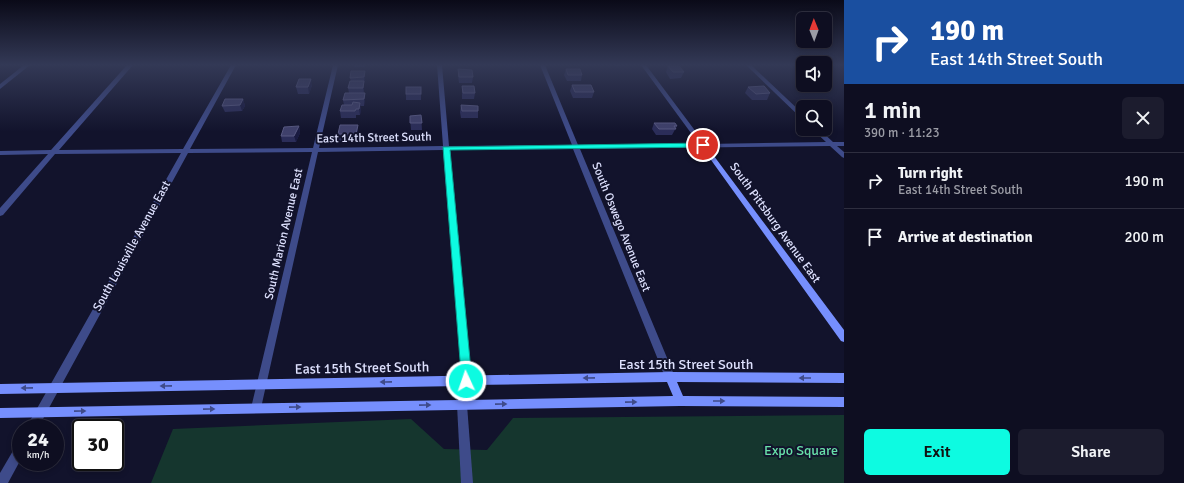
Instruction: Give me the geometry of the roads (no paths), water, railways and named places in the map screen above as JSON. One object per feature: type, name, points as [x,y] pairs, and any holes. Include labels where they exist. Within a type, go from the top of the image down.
[{"type":"main road","name":"South Pittsburg Avenue East","points":[[703,145],[844,338]]},
{"type":"main road","name":"East 15th Street South","points":[[0,389],[670,377],[844,378]]},
{"type":"main road","points":[[670,377],[680,401]]},
{"type":"main road","points":[[462,405],[466,381]]},
{"type":"main road","points":[[0,413],[680,401],[844,402]]},
{"type":"street","points":[[0,213],[110,88]]},
{"type":"street","name":"South Louisville Avenue East","points":[[36,419],[220,88]]},
{"type":"street","name":"South Marion Avenue East","points":[[256,408],[330,88]]},
{"type":"street","points":[[441,88],[466,381]]},
{"type":"street","name":"South Oswego Avenue East","points":[[551,88],[670,377]]},
{"type":"street","name":"South Pittsburg Avenue East","points":[[661,88],[703,145]]},
{"type":"street","points":[[772,88],[796,110]]},
{"type":"street","points":[[822,136],[844,156]]},
{"type":"street","name":"East 14th Street South","points":[[0,153],[844,144]]},
{"type":"street","points":[[462,405],[467,483]]},
{"type":"street","points":[[1,483],[12,464]]},
{"type":"park label","name":"Expo Square","points":[[801,450]]}]
